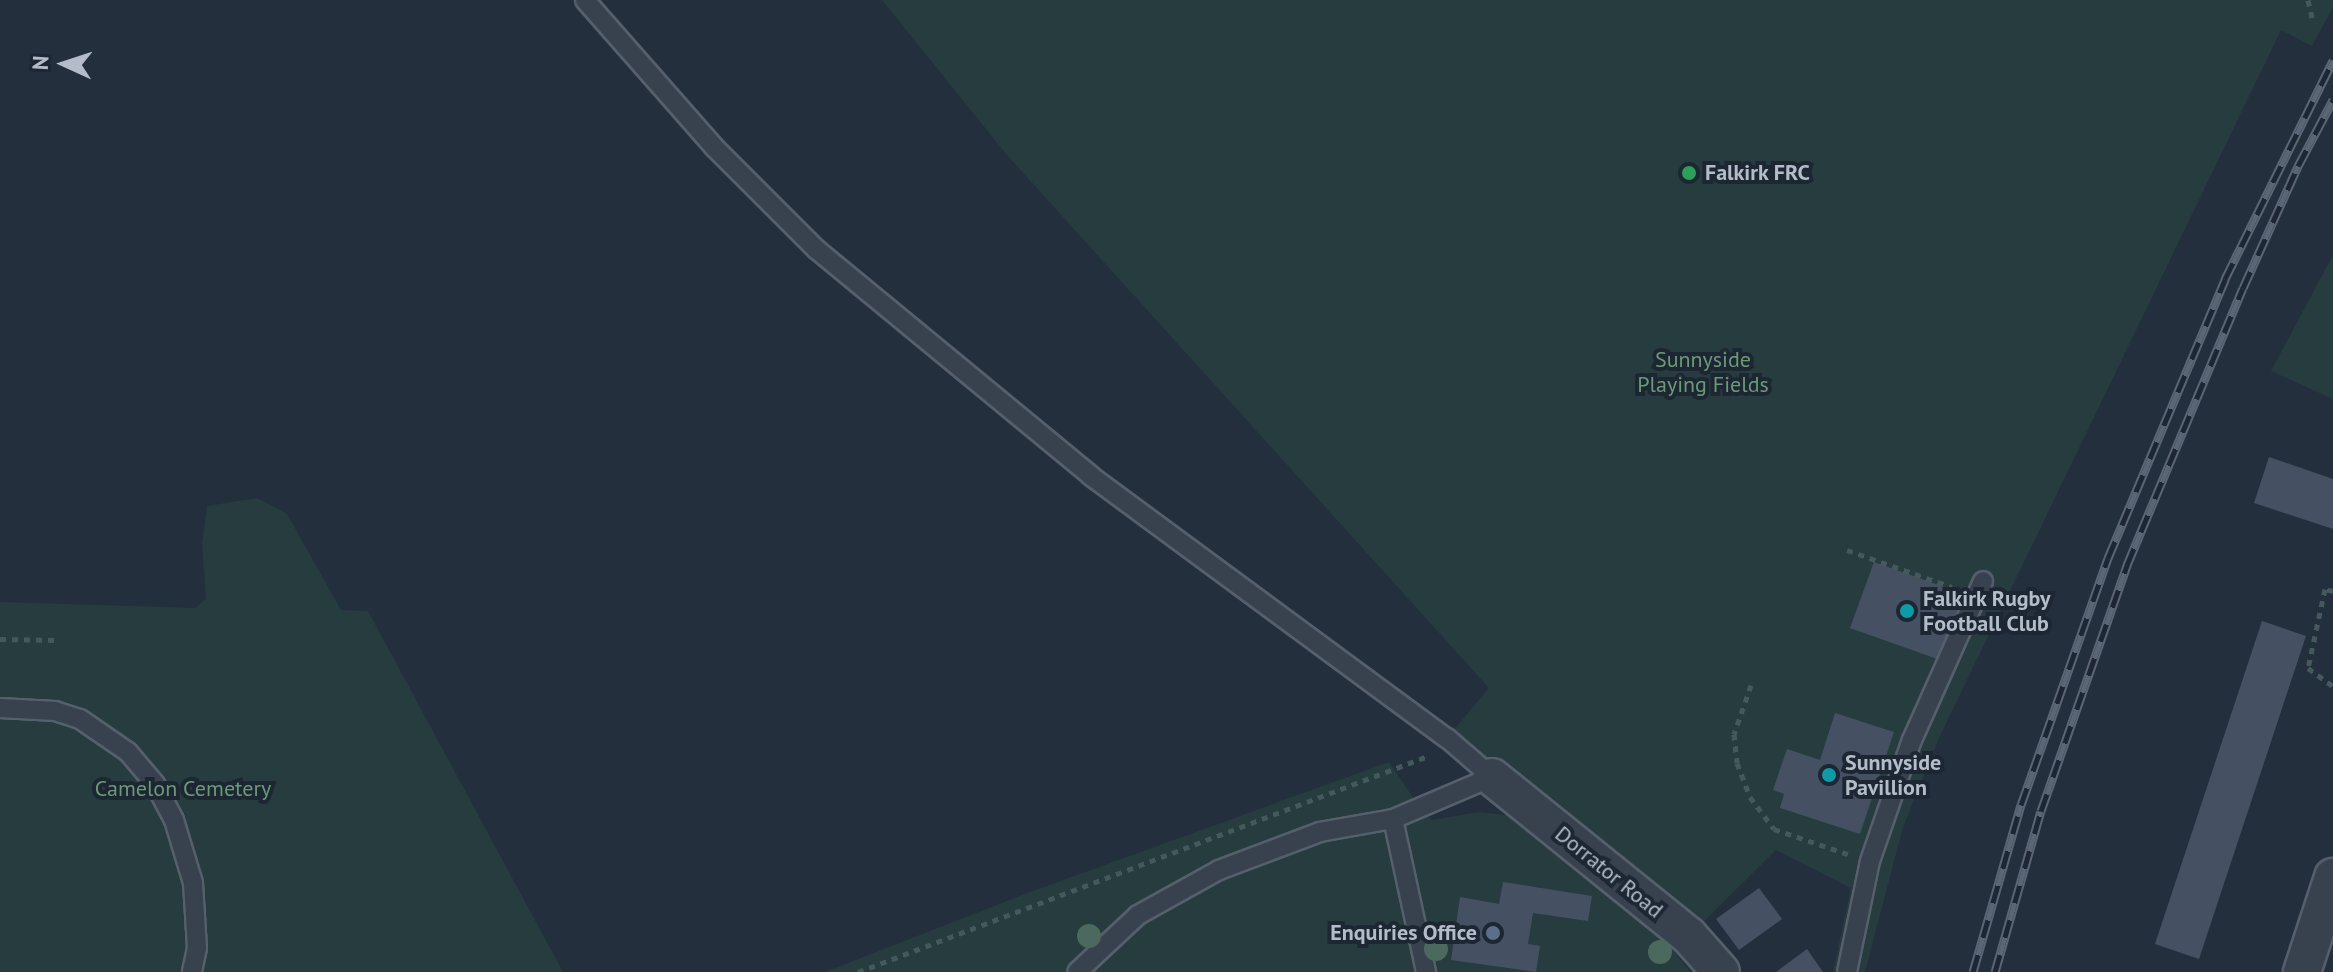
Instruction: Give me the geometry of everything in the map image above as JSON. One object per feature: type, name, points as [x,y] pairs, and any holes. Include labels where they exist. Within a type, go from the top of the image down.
[{"type":"street","name":"Dorrator Road","points":[[1492,777],[1689,936],[1721,972]]},
{"type":"street","points":[[2302,972],[2333,877]]},
{"type":"lane","points":[[585,0],[714,147],[816,249],[1091,476],[1455,746],[1492,777],[1393,819],[1320,832],[1219,870],[1138,915],[1077,972]]},
{"type":"lane","points":[[1847,972],[1870,861],[1912,740],[1980,588]]},
{"type":"lane","points":[[0,708],[55,711],[80,719],[128,752],[155,784],[174,820],[193,883],[197,948],[192,972]]},
{"type":"lane","points":[[1393,819],[1426,972]]},
{"type":"path","points":[[2308,0],[2313,21]]},
{"type":"path","points":[[1847,550],[1980,588]]},
{"type":"path","points":[[2333,591],[2325,589],[2308,668],[2333,686]]},
{"type":"path","points":[[0,639],[58,640]]},
{"type":"path","points":[[1751,685],[1734,734],[1737,763],[1750,797],[1774,829],[1870,861]]},
{"type":"path","points":[[858,972],[1455,746]]},
{"type":"green space","name":"Sunnyside Playing Fields","points":[[882,0],[2333,0],[2333,7],[2312,46],[2281,30],[1939,738],[1903,827],[1865,972],[1833,972],[1851,888],[1776,850],[1689,936],[1447,738],[1489,688],[1007,155]]},
{"type":"green space","points":[[2333,255],[2333,399],[2271,371]]},
{"type":"green space","name":"Camelon Cemetery","points":[[257,498],[287,514],[341,610],[368,611],[563,972],[0,972],[0,602],[195,608],[206,599],[202,544],[207,506]]},
{"type":"green space","points":[[1389,762],[1420,808],[1432,820],[1478,812],[1506,815],[1533,824],[1619,892],[1668,943],[1690,972],[825,972],[1033,891]]},
{"type":"building","points":[[2269,457],[2333,479],[2333,529],[2254,503]]},
{"type":"building","name":"Falkirk Rugby Football Club","points":[[1874,562],[1964,594],[1940,660],[1850,628]]},
{"type":"building","points":[[2262,621],[2306,636],[2199,959],[2155,944]]},
{"type":"building","name":"Sunnyside Pavillion","points":[[1835,713],[1894,732],[1860,834],[1780,808],[1784,794],[1773,790],[1787,749],[1820,760]]},
{"type":"building","name":"Enquiries Office","points":[[1503,882],[1592,896],[1588,921],[1533,913],[1528,944],[1540,946],[1536,972],[1451,960],[1460,897],[1499,904]]},
{"type":"building","points":[[1759,888],[1782,919],[1739,950],[1716,919]]},
{"type":"building","points":[[1807,949],[1823,972],[1776,972]]},
{"type":"railway","points":[[1973,972],[2021,805],[2108,558],[2225,279],[2333,60]]},
{"type":"railway","points":[[1995,972],[2041,811],[2127,565],[2243,288],[2298,166],[2333,100]]},
{"type":"place","name":"Falkirk FRC","points":[[1689,173]]},
{"type":"place","name":"Falkirk Rugby Football Club","points":[[1907,611]]},
{"type":"place","name":"Sunnyside Pavillion","points":[[1829,775]]},
{"type":"place","name":"Enquiries Office","points":[[1493,933]]}]
